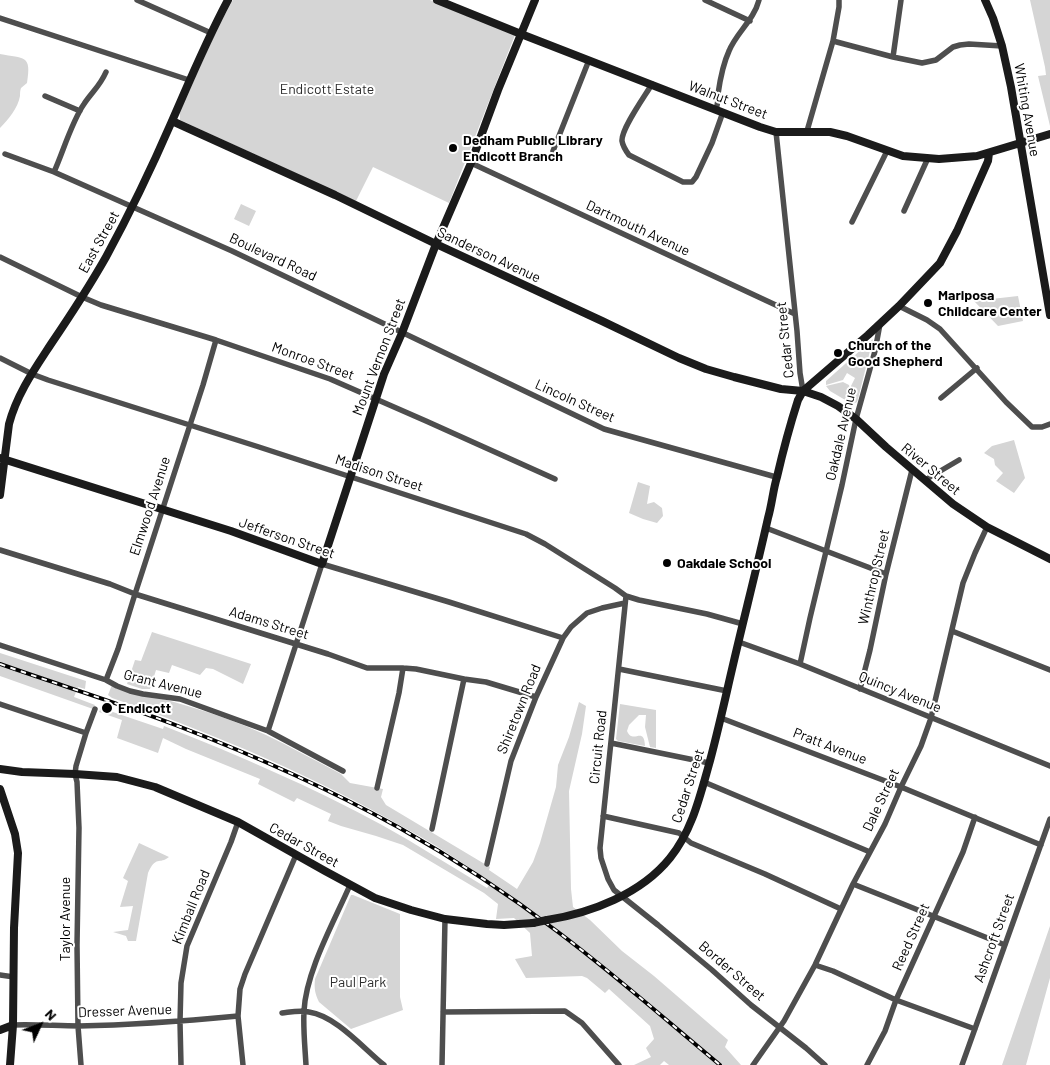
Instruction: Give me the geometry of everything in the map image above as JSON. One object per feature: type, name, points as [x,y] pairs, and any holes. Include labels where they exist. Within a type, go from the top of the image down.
[{"type":"street","points":[[137,0],[211,33]]},
{"type":"street","name":"East Street","points":[[0,495],[2,458],[11,414],[20,394],[106,257],[132,207],[189,80],[228,0]]},
{"type":"street","name":"Walnut Street","points":[[438,0],[776,132],[830,132],[847,136],[903,156],[946,159],[966,158],[989,153],[1050,134]]},
{"type":"street","name":"Mount Vernon Street","points":[[268,731],[375,398],[535,0]]},
{"type":"street","points":[[705,0],[750,21]]},
{"type":"street","points":[[652,84],[622,136],[624,148],[629,155],[683,182],[692,182],[712,143],[720,111],[718,96],[730,47],[750,21],[759,0]]},
{"type":"street","points":[[807,131],[833,41],[839,0]]},
{"type":"street","points":[[894,57],[901,0]]},
{"type":"street","name":"Whiting Avenue","points":[[985,0],[1002,46],[1011,87],[1050,315]]},
{"type":"street","points":[[0,18],[189,80]]},
{"type":"street","points":[[833,41],[922,63],[936,60],[952,47],[960,45],[1002,46]]},
{"type":"street","points":[[553,151],[588,60]]},
{"type":"street","points":[[54,172],[84,103],[99,86],[106,72]]},
{"type":"street","points":[[45,96],[80,111]]},
{"type":"street","name":"Sanderson Avenue","points":[[172,121],[335,195],[679,358],[734,377],[781,390],[803,391]]},
{"type":"street","name":"Cedar Street","points":[[1,769],[117,778],[155,787],[238,822],[375,898],[445,919],[487,924],[511,924],[533,923],[566,916],[585,911],[621,896],[657,872],[671,857],[684,837],[697,807],[721,718],[766,528],[776,477],[794,414],[803,391],[776,132]]},
{"type":"street","points":[[852,222],[887,151]]},
{"type":"street","points":[[803,391],[900,306],[940,263],[988,161],[989,153]]},
{"type":"street","name":"Boulevard Road","points":[[5,154],[54,172],[232,251],[402,333]]},
{"type":"street","points":[[904,212],[928,158]]},
{"type":"street","name":"Dartmouth Avenue","points":[[471,163],[795,314]]},
{"type":"street","name":"Monroe Street","points":[[0,257],[82,297],[330,379],[555,479]]},
{"type":"street","points":[[900,306],[936,326],[977,368],[1006,402],[1032,427],[1042,427],[1050,424]]},
{"type":"street","name":"Oakdale Avenue","points":[[800,664],[856,419],[880,324]]},
{"type":"street","name":"Lincoln Street","points":[[402,333],[604,429],[776,477]]},
{"type":"street","name":"Elmwood Avenue","points":[[106,680],[118,649],[216,340]]},
{"type":"street","name":"Madison Street","points":[[0,358],[48,380],[526,534],[545,544],[626,596],[743,624]]},
{"type":"street","points":[[941,398],[977,368]]},
{"type":"street","name":"River Street","points":[[803,391],[822,397],[856,419],[953,504],[987,527],[1050,559]]},
{"type":"street","name":"Jefferson Street","points":[[2,458],[231,531],[322,564],[563,638]]},
{"type":"street","points":[[925,480],[959,460]]},
{"type":"street","name":"Winthrop Street","points":[[860,689],[912,470]]},
{"type":"street","name":"Dale Street","points":[[752,1065],[779,1028],[815,965],[853,884],[885,824],[900,787],[921,746],[931,718],[963,583],[987,527]]},
{"type":"street","points":[[766,528],[886,574]]},
{"type":"street","name":"Adams Street","points":[[0,550],[367,668],[403,668],[439,673],[486,682],[536,697]]},
{"type":"street","name":"Circuit Road","points":[[621,896],[614,890],[608,879],[601,858],[600,848],[626,596]]},
{"type":"street","name":"Shiretown Road","points":[[487,864],[511,761],[536,697],[563,638],[587,614],[602,608],[625,603]]},
{"type":"street","points":[[952,631],[1050,670]]},
{"type":"street","name":"Quincy Avenue","points":[[739,642],[800,664],[1050,766]]},
{"type":"street","name":"Grant Avenue","points":[[0,645],[106,680],[130,691],[180,699],[268,731],[343,771]]},
{"type":"street","points":[[377,788],[403,668]]},
{"type":"street","points":[[619,669],[727,691]]},
{"type":"street","points":[[432,829],[464,679]]},
{"type":"street","points":[[0,704],[86,732]]},
{"type":"street","name":"Taylor Avenue","points":[[81,1065],[79,1058],[77,945],[79,828],[75,774],[78,756],[95,709]]},
{"type":"street","name":"Pratt Avenue","points":[[721,718],[900,787],[1041,845]]},
{"type":"street","points":[[612,743],[709,764]]},
{"type":"street","points":[[0,779],[1,769]]},
{"type":"street","points":[[704,782],[870,852]]},
{"type":"street","points":[[0,789],[15,834],[18,852],[10,1065]]},
{"type":"street","points":[[603,816],[678,833],[691,843],[842,909]]},
{"type":"street","name":"Reed Street","points":[[867,1065],[885,1031],[896,1000],[963,852],[975,817]]},
{"type":"street","name":"Ashcroft Street","points":[[962,1065],[1050,819]]},
{"type":"street","name":"Kimball Road","points":[[181,1065],[181,983],[187,946],[238,822]]},
{"type":"street","points":[[243,1065],[238,1016],[240,989],[296,855]]},
{"type":"street","points":[[853,884],[1006,946]]},
{"type":"street","points":[[306,1065],[304,1011],[308,988],[318,957],[350,885]]},
{"type":"street","name":"Border Street","points":[[621,896],[825,1065]]},
{"type":"street","points":[[442,1065],[445,919]]},
{"type":"street","points":[[815,965],[896,1000],[975,1029]]},
{"type":"street","points":[[0,975],[14,977]]},
{"type":"street","points":[[282,1013],[304,1011],[323,1016],[336,1024],[384,1065]]},
{"type":"street","points":[[443,1012],[565,1011],[582,1023],[619,1065]]},
{"type":"street","name":"Dresser Avenue","points":[[13,1025],[78,1026],[180,1022],[238,1016]]},
{"type":"street","points":[[0,1030],[13,1025]]},
{"type":"green space","name":"Endicott Estate","points":[[233,0],[430,0],[515,35],[449,203],[373,167],[356,201],[180,120],[180,111],[219,25]]},
{"type":"green space","points":[[1030,0],[1050,0],[1050,126],[1038,76],[1046,75],[1045,67]]},
{"type":"green space","points":[[0,54],[20,58],[27,62],[28,74],[27,83],[21,88],[15,109],[0,128]]},
{"type":"green space","points":[[241,204],[256,211],[249,226],[234,219]]},
{"type":"green space","points":[[1018,296],[1023,321],[998,326],[974,301]]},
{"type":"green space","points":[[873,339],[858,399],[853,404],[851,386],[855,378],[847,373],[843,380],[826,385],[826,381]]},
{"type":"green space","points":[[843,382],[849,385],[852,404],[830,391],[826,386]]},
{"type":"green space","points":[[1014,440],[1025,478],[1014,493],[996,481],[1003,473],[995,465],[994,459],[984,453],[992,446]]},
{"type":"green space","points":[[638,482],[650,486],[647,504],[654,502],[662,508],[663,516],[657,523],[629,513]]},
{"type":"green space","points":[[152,632],[251,664],[243,684],[213,669],[206,668],[200,675],[172,665],[169,673],[156,670],[150,689],[142,689],[127,684],[135,660],[141,661]]},
{"type":"green space","points":[[0,653],[86,681],[85,689],[78,687],[74,697],[95,705],[93,709],[0,676]]},
{"type":"green space","points":[[112,685],[229,719],[294,749],[341,774],[350,783],[383,789],[381,797],[386,805],[490,867],[489,870],[517,889],[533,862],[540,843],[556,787],[558,765],[569,737],[579,702],[586,706],[582,734],[569,791],[573,907],[728,1040],[725,1047],[741,1065],[669,1065],[664,1061],[660,1065],[634,1065],[651,1057],[646,1048],[654,1039],[650,1026],[609,989],[605,993],[582,976],[526,978],[515,959],[532,956],[530,933],[514,918],[496,919],[498,904],[484,893],[403,845],[328,821],[331,814],[297,798],[294,802],[258,784],[260,779],[163,738],[158,753],[117,738],[122,720],[99,712],[101,708],[163,729],[164,726],[247,760],[382,825],[487,888],[491,882],[420,837],[374,811],[302,775],[189,726],[112,698],[108,695]]},
{"type":"green space","points":[[620,704],[656,710],[656,748],[650,747],[645,727],[646,715],[639,715],[629,725],[627,731],[629,735],[643,737],[645,746],[616,739]]},
{"type":"green space","points":[[139,843],[169,857],[153,864],[148,873],[136,941],[128,941],[126,936],[113,932],[128,930],[133,906],[120,907],[128,881],[123,878]]},
{"type":"green space","name":"Paul Park","points":[[351,895],[400,914],[400,997],[403,1010],[351,1029],[319,1002],[316,994],[315,979]]},
{"type":"green space","points":[[1050,926],[1050,978],[1026,1065],[1002,1065]]},
{"type":"railway","points":[[0,664],[206,737],[262,760],[398,827],[480,877],[539,918],[640,997],[720,1065]]},
{"type":"place","name":"Dedham Public Library Endicott Branch","points":[[453,148]]},
{"type":"place","name":"Mariposa Childcare Center","points":[[928,303]]},
{"type":"place","name":"Church of the Good Shepherd","points":[[838,353]]},
{"type":"place","name":"Oakdale School","points":[[667,563]]},
{"type":"place","name":"Endicott","points":[[107,708]]}]
